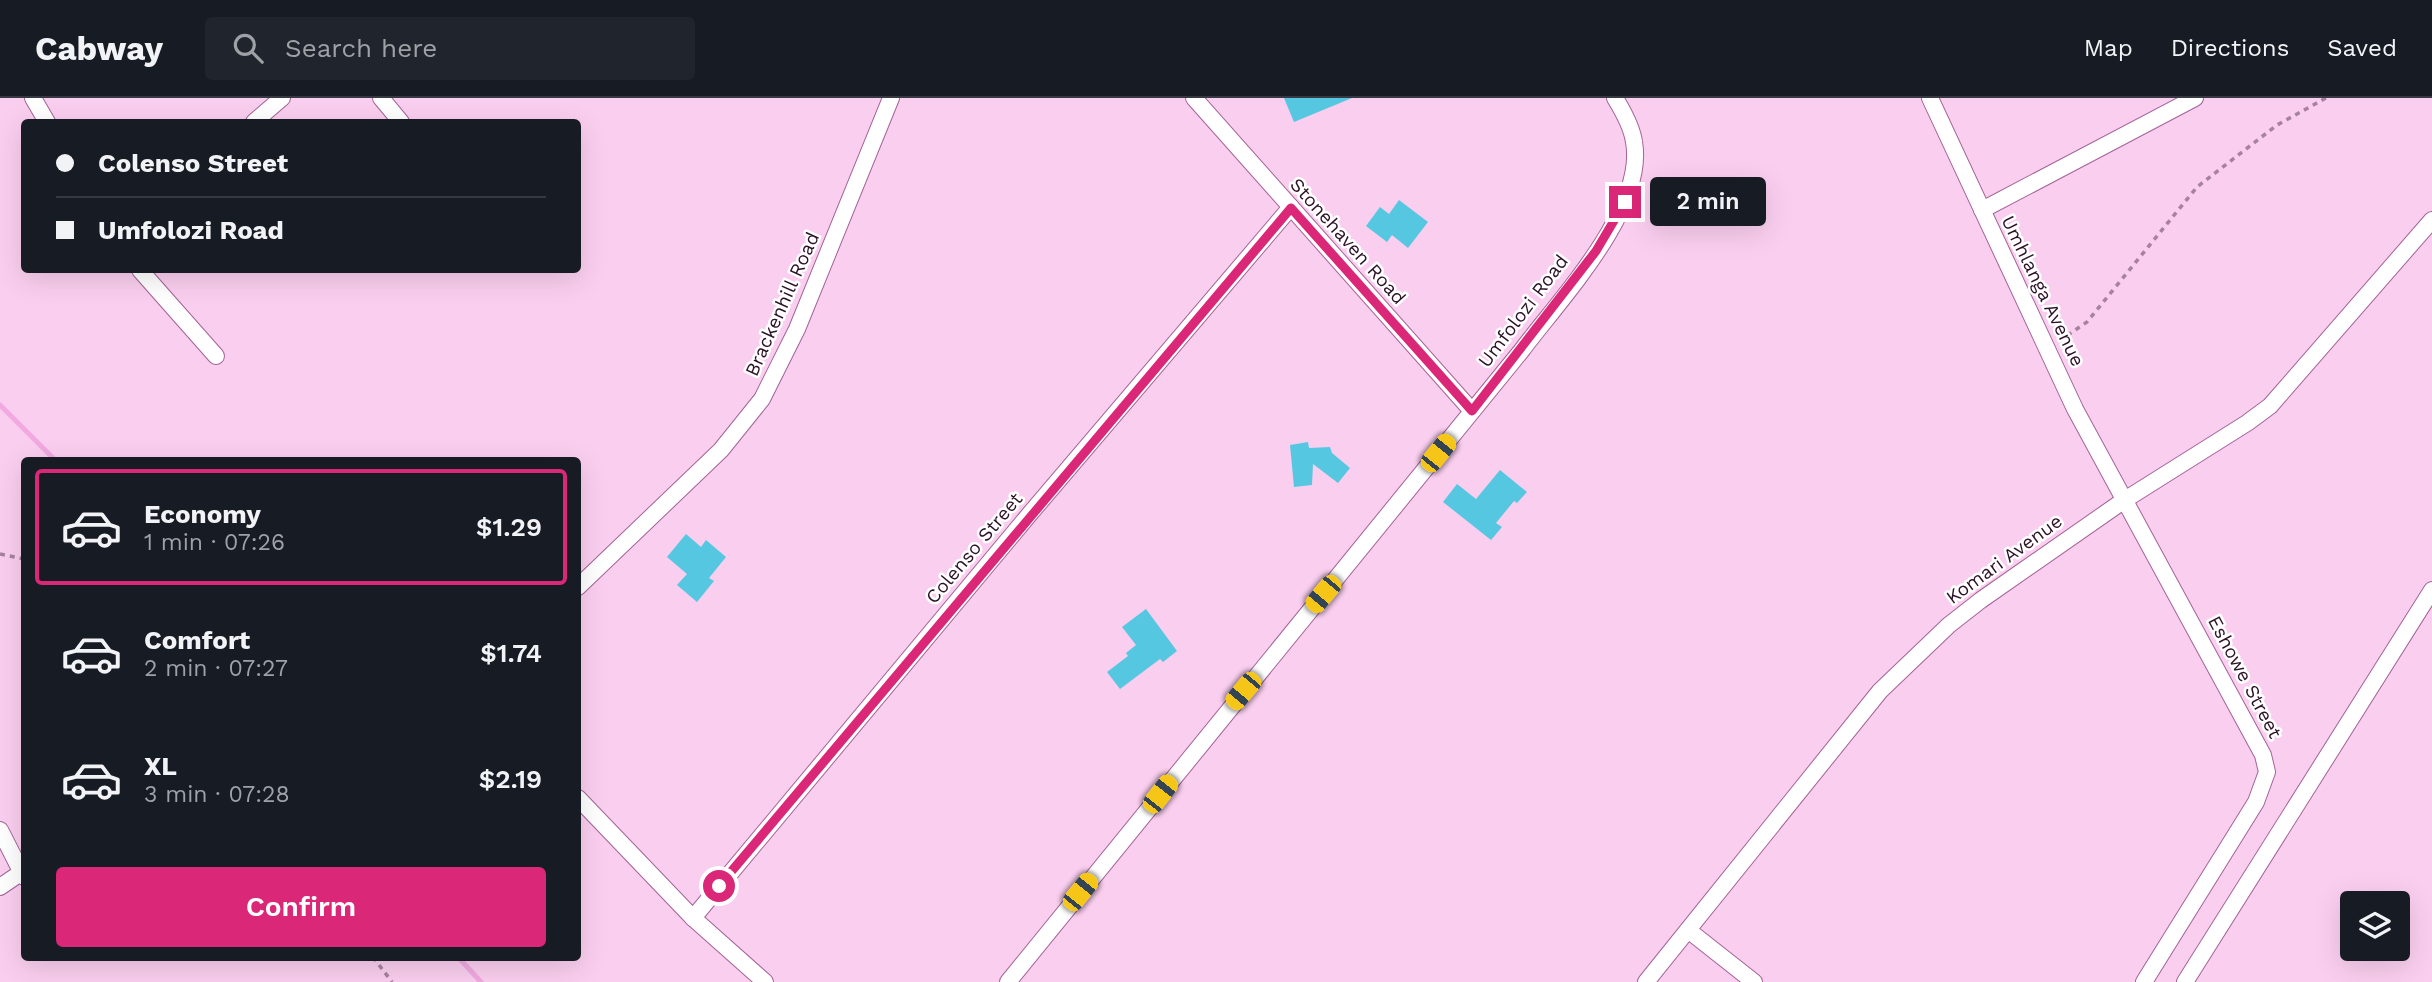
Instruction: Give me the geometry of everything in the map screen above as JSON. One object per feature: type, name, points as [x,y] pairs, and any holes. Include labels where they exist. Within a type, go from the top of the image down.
[{"type":"street","points":[[33,98],[45,119]]},
{"type":"street","points":[[258,119],[282,98]]},
{"type":"street","points":[[381,98],[398,119]]},
{"type":"street","name":"Brackenhill Road","points":[[581,584],[721,450],[762,399],[796,329],[891,98]]},
{"type":"street","name":"Stonehaven Road","points":[[1194,98],[1472,411]]},
{"type":"street","points":[[1618,102],[1635,98]]},
{"type":"street","name":"Umhlanga Avenue","points":[[1930,98],[2123,501]]},
{"type":"street","points":[[1982,211],[2122,134],[2195,98]]},
{"type":"street","name":"Umfolozi Road","points":[[1008,982],[1472,411],[1596,251],[1625,202],[1632,184],[1634,141],[1618,102]]},
{"type":"street","name":"Colenso Street","points":[[693,918],[1027,516],[1291,208]]},
{"type":"street","name":"Komari Avenue","points":[[1646,982],[1880,691],[1915,657],[1981,600],[2123,501],[2270,406],[2432,220]]},
{"type":"street","points":[[142,273],[215,356]]},
{"type":"street","name":"Eshowe Street","points":[[2123,501],[2257,742],[2267,772],[2256,802],[2144,982]]},
{"type":"street","points":[[2185,982],[2432,590]]},
{"type":"street","points":[[581,801],[693,918],[765,982]]},
{"type":"street","points":[[0,830],[21,871]]},
{"type":"street","points":[[0,887],[21,876]]},
{"type":"street","points":[[1688,930],[1755,982]]},
{"type":"path","points":[[2049,349],[2087,322],[2197,187],[2277,125],[2326,98]]},
{"type":"path","points":[[0,554],[21,558]]},
{"type":"path","points":[[376,961],[392,982]]},
{"type":"building","points":[[1284,98],[1352,98],[1294,122]]},
{"type":"building","points":[[1399,200],[1428,222],[1408,248],[1392,235],[1387,242],[1366,226],[1380,207],[1389,214]]},
{"type":"building","points":[[1308,442],[1309,448],[1330,447],[1332,453],[1350,468],[1338,483],[1313,464],[1312,485],[1294,487],[1290,445]]},
{"type":"building","points":[[1500,470],[1527,492],[1517,503],[1514,501],[1496,523],[1502,527],[1491,540],[1443,502],[1457,484],[1476,499]]},
{"type":"building","points":[[686,534],[701,547],[706,540],[726,557],[709,578],[714,581],[697,602],[677,585],[687,574],[667,557]]},
{"type":"building","points":[[1146,609],[1177,651],[1163,662],[1160,659],[1120,689],[1107,672],[1128,656],[1126,653],[1136,645],[1122,627]]},
{"type":"waterway","points":[[0,405],[52,457]]},
{"type":"waterway","points":[[462,961],[481,982]]},
{"type":"route","points":[[719,886],[1027,516],[1291,208],[1472,411],[1522,350],[1596,251],[1625,202]]}]
